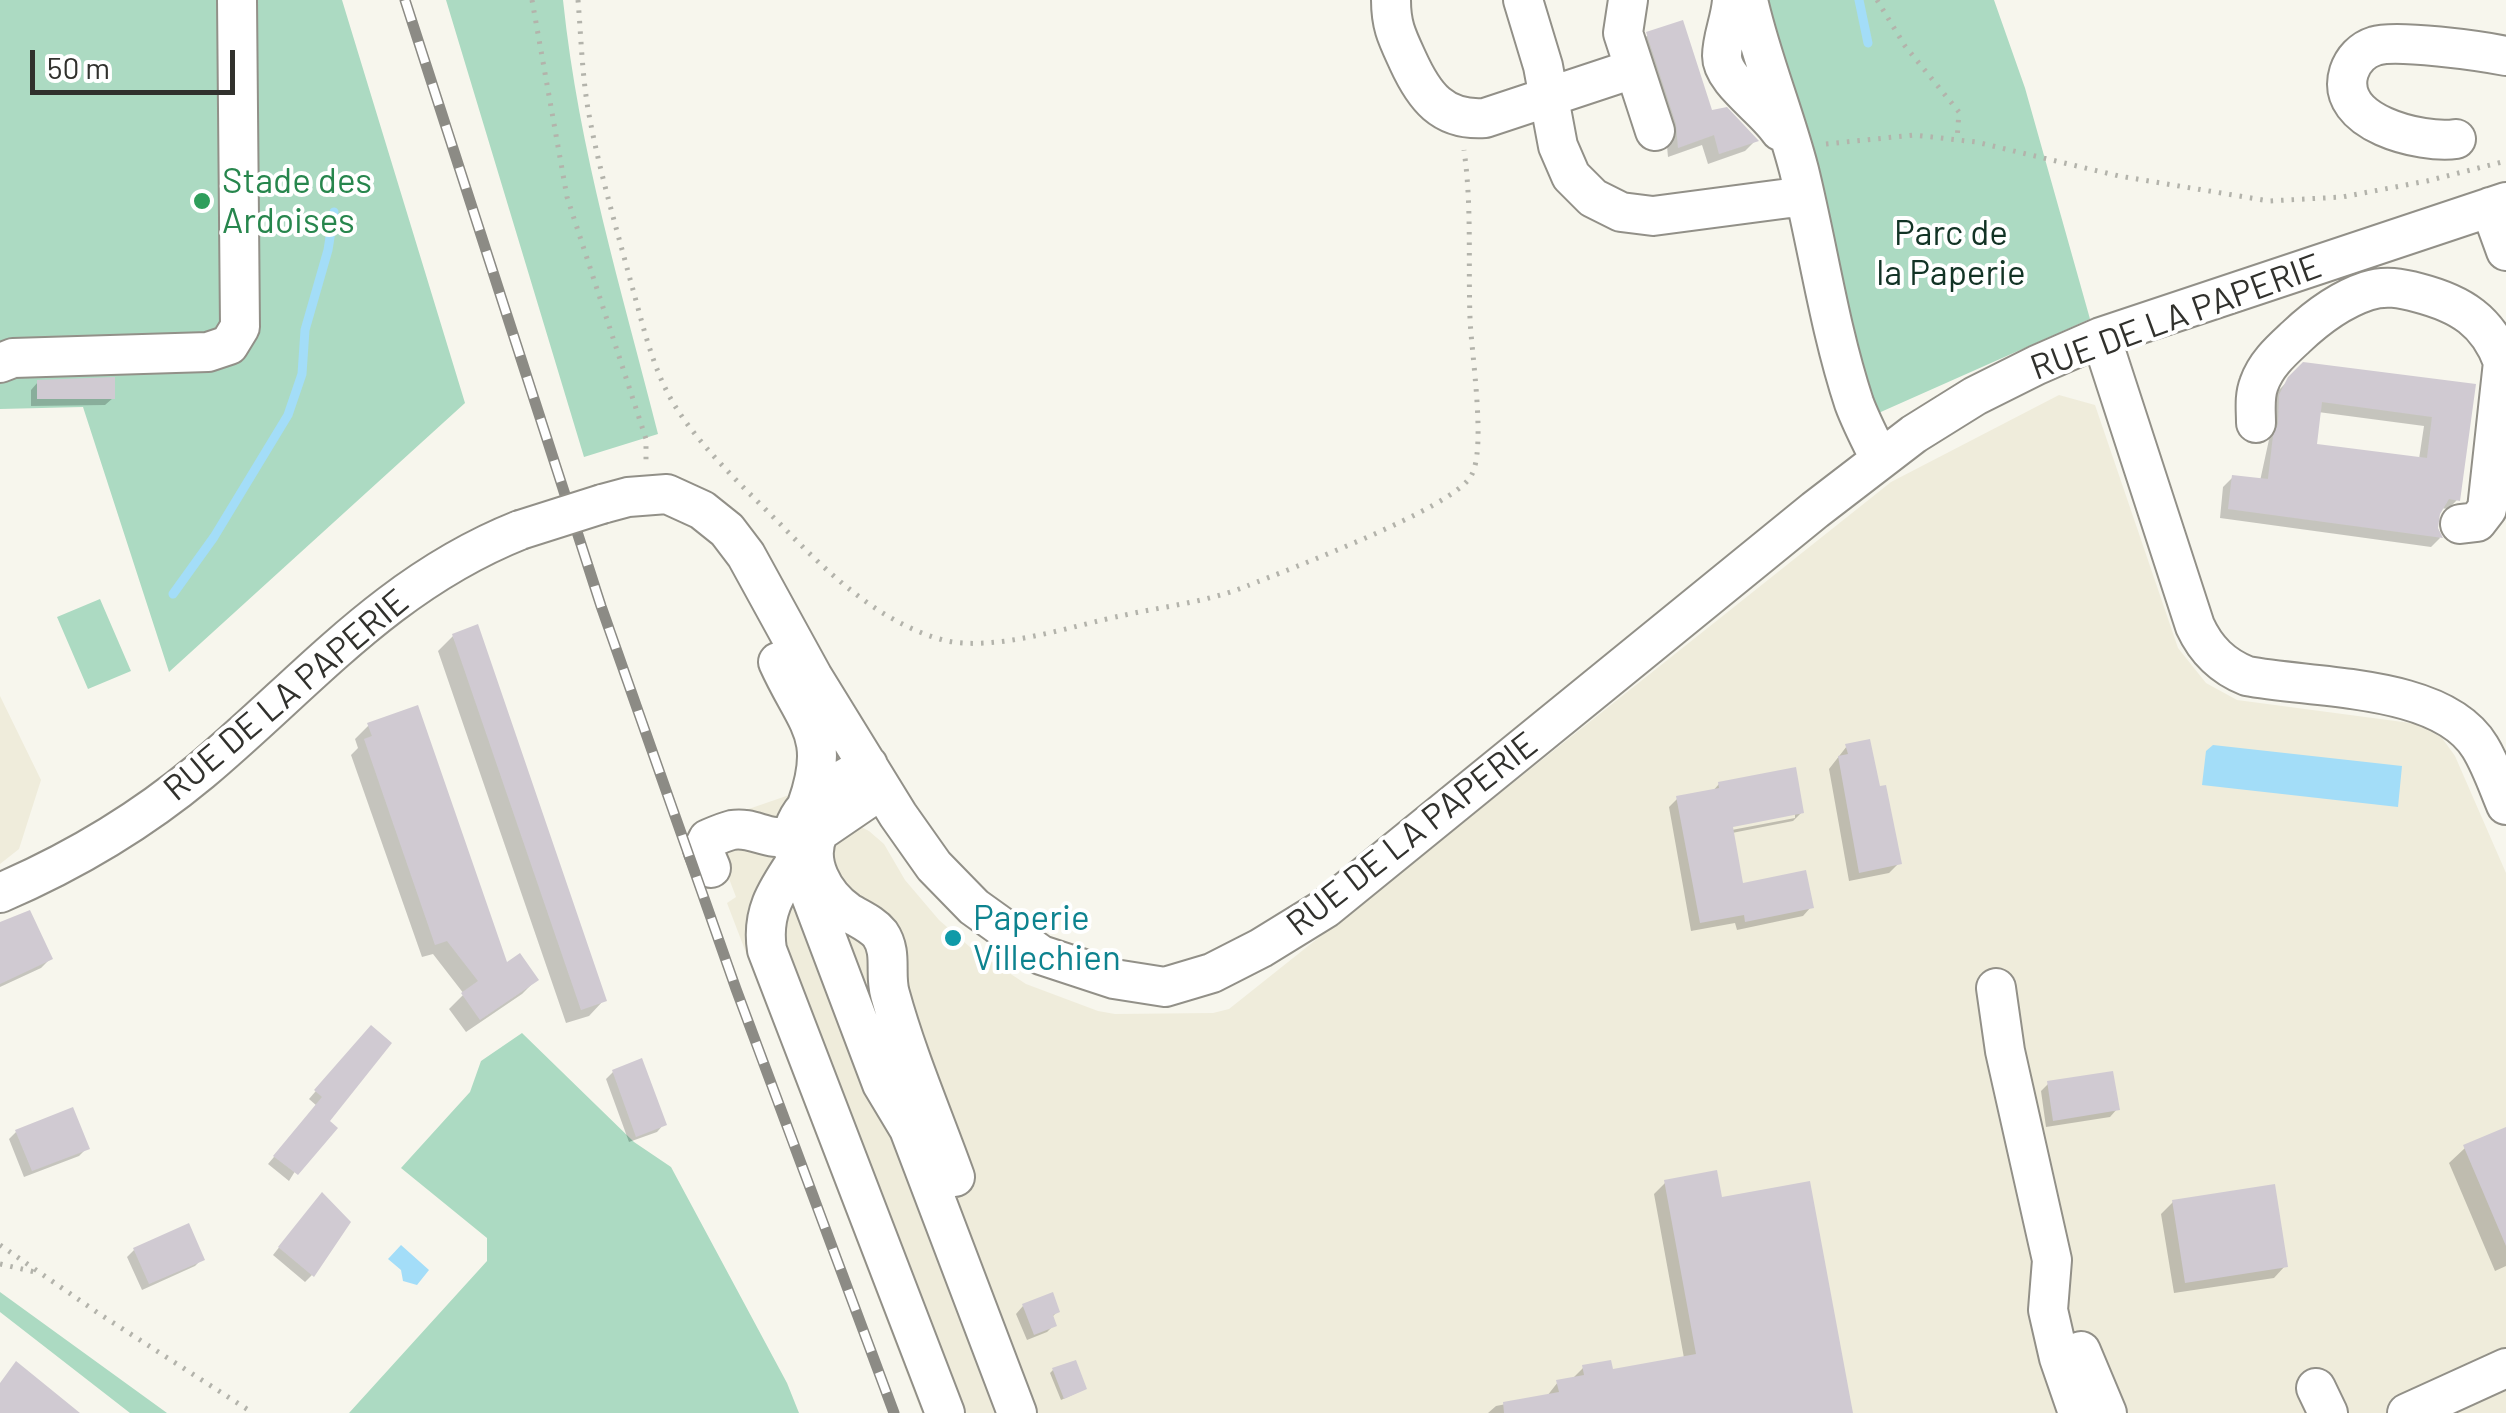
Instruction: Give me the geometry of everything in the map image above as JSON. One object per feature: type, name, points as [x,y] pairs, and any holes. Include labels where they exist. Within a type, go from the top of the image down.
[{"type":"street","points":[[0,362],[14,358],[189,354],[220,350],[236,336],[240,327],[237,0]]},
{"type":"street","points":[[1391,0],[1391,25],[1419,85],[1437,106],[1460,118],[1484,118],[1633,69]]},
{"type":"street","points":[[1523,0],[1558,146],[1571,176],[1593,198],[1621,212],[1653,216],[1805,196]]},
{"type":"street","points":[[1628,0],[1623,33],[1655,131]]},
{"type":"street","points":[[1732,0],[1740,40],[1803,145],[1805,196],[1828,305],[1855,405],[1880,459]]},
{"type":"street","points":[[1740,40],[1748,0]]},
{"type":"street","points":[[2456,139],[2436,142],[2360,114],[2348,92],[2350,68],[2364,51],[2386,44],[2506,56]]},
{"type":"street","points":[[2498,205],[2506,251]]},
{"type":"street","name":"RUE DE LA PAPERIE","points":[[0,894],[77,856],[162,801],[201,771],[329,652],[403,594],[481,546],[602,504],[667,494],[702,510],[738,542],[813,678],[916,842],[952,886],[994,924],[1030,948],[1088,972],[1164,987],[1193,981],[1261,948],[1326,908],[1880,459],[1975,396],[2101,337],[2498,205]]},
{"type":"street","points":[[2365,249],[2378,288]]},
{"type":"street","points":[[2256,422],[2256,394],[2272,360],[2334,306],[2378,288],[2398,287],[2448,300],[2465,309],[2489,334],[2502,362],[2487,509],[2477,522],[2460,524]]},
{"type":"street","points":[[2101,337],[2194,626],[2211,652],[2248,676],[2415,700],[2450,715],[2479,745],[2506,805]]},
{"type":"street","points":[[738,542],[780,666],[819,744],[818,769],[769,905],[764,934],[767,950],[946,1413]]},
{"type":"street","points":[[710,868],[703,850],[708,839],[733,830],[748,830],[768,838],[798,833],[875,777]]},
{"type":"street","points":[[875,777],[819,832],[814,842],[814,863],[827,891],[846,911],[878,932],[886,946],[890,993],[906,1045],[1044,1413]]},
{"type":"street","points":[[798,833],[882,1084],[909,1129],[1017,1413]]},
{"type":"street","points":[[1996,988],[2052,1260],[2048,1310],[2078,1413]]},
{"type":"street","points":[[2052,1260],[2067,1271],[2081,1350],[2106,1413]]},
{"type":"street","points":[[2409,1413],[2506,1368]]},
{"type":"path","points":[[532,0],[568,197],[646,438],[646,474]]},
{"type":"path","points":[[578,0],[588,107],[604,184],[640,313],[662,379],[676,407],[730,472],[845,586],[886,615],[944,640],[975,643],[1070,630],[1232,592],[1357,542],[1453,494],[1470,478],[1476,464],[1477,438],[1468,182],[1460,118]]},
{"type":"path","points":[[1877,0],[1905,46],[1959,112],[1957,140]]},
{"type":"path","points":[[1803,145],[1914,135],[1957,140],[2118,176],[2269,200],[2342,196],[2427,181]]},
{"type":"path","points":[[0,1244],[38,1273],[253,1413]]},
{"type":"path","points":[[0,1264],[38,1273]]},
{"type":"shaded area","points":[[2059,395],[2095,405],[2178,648],[2206,683],[2237,700],[2418,724],[2442,738],[2455,756],[2506,873],[2506,1413],[922,1413],[727,903],[736,897],[708,823],[795,793],[869,831],[884,844],[905,880],[939,920],[971,948],[1026,984],[1115,1014],[1213,1013],[1229,1009],[1891,482]]},
{"type":"shaded area","points":[[0,696],[41,780],[19,849],[0,864]]},
{"type":"green space","name":"Stade des Ardoises","points":[[0,0],[342,0],[465,403],[169,672],[83,407],[0,409]]},
{"type":"green space","points":[[446,0],[563,0],[590,166],[658,434],[584,457]]},
{"type":"green space","name":"Parc de la Paperie","points":[[1762,0],[1994,0],[2025,88],[2090,319],[1865,419]]},
{"type":"green space","points":[[100,599],[131,671],[88,689],[57,617]]},
{"type":"green space","points":[[522,1033],[634,1142],[671,1167],[787,1383],[799,1413],[349,1413],[487,1261],[487,1238],[401,1168],[470,1092],[481,1061]]},
{"type":"green space","points":[[0,1292],[167,1413],[130,1413],[0,1312]]},
{"type":"water","points":[[2213,745],[2402,766],[2398,807],[2202,785],[2206,751]]},
{"type":"water","points":[[401,1245],[429,1270],[417,1285],[403,1281],[401,1270],[388,1259]]},
{"type":"building","points":[[1683,20],[1712,110],[1727,107],[1759,141],[1719,154],[1714,135],[1678,148],[1676,124],[1646,32]]},
{"type":"building","points":[[2303,362],[2476,384],[2460,501],[2449,499],[2440,514],[2438,528],[2443,538],[2228,509],[2232,475],[2268,479],[2279,395],[2288,377]],"holes":[[[2322,402],[2432,417],[2427,458],[2317,444]]]},
{"type":"building","points":[[115,377],[115,399],[37,399],[37,380]]},
{"type":"building","points":[[478,624],[607,1001],[581,1010],[452,634]]},
{"type":"building","points":[[418,705],[507,962],[520,953],[539,980],[480,1020],[461,993],[478,981],[447,941],[435,945],[364,739],[372,736],[367,723]]},
{"type":"building","points":[[1870,739],[1880,786],[1886,785],[1902,864],[1859,873],[1838,756],[1848,754],[1845,744]]},
{"type":"building","points":[[1796,767],[1804,813],[1733,827],[1743,883],[1806,870],[1814,908],[1745,922],[1744,915],[1700,923],[1676,796],[1719,788],[1718,782]]},
{"type":"building","points":[[30,910],[53,959],[0,984],[0,922]]},
{"type":"building","points":[[371,1025],[392,1043],[330,1121],[338,1128],[298,1175],[273,1156],[322,1097],[314,1090]]},
{"type":"building","points":[[642,1058],[667,1125],[636,1137],[612,1070]]},
{"type":"building","points":[[2113,1071],[2120,1110],[2053,1121],[2047,1081]]},
{"type":"building","points":[[73,1107],[90,1149],[32,1171],[15,1130]]},
{"type":"building","points":[[2506,1127],[2506,1246],[2463,1145]]},
{"type":"building","points":[[1717,1170],[1722,1197],[1810,1181],[1853,1413],[1504,1413],[1503,1402],[1559,1392],[1556,1380],[1584,1375],[1582,1365],[1611,1360],[1613,1369],[1696,1354],[1664,1180]]},
{"type":"building","points":[[2275,1184],[2288,1267],[2185,1283],[2172,1200]]},
{"type":"building","points":[[322,1192],[351,1222],[314,1277],[278,1247]]},
{"type":"building","points":[[189,1223],[205,1260],[149,1284],[133,1248]]},
{"type":"building","points":[[1053,1292],[1060,1312],[1053,1315],[1057,1326],[1034,1335],[1022,1304]]},
{"type":"building","points":[[1076,1360],[1087,1389],[1064,1399],[1052,1368]]},
{"type":"building","points":[[16,1361],[80,1413],[0,1413],[0,1383]]},
{"type":"waterway","points":[[1859,0],[1868,43]]},
{"type":"waterway","points":[[173,594],[214,537],[288,415],[302,374],[305,330],[328,250],[334,212]]},
{"type":"railway","points":[[405,0],[601,606],[736,989],[894,1413]]},
{"type":"place","name":"Stade des Ardoises","points":[[202,201]]},
{"type":"place","name":"Paperie Villechien","points":[[953,938]]}]
